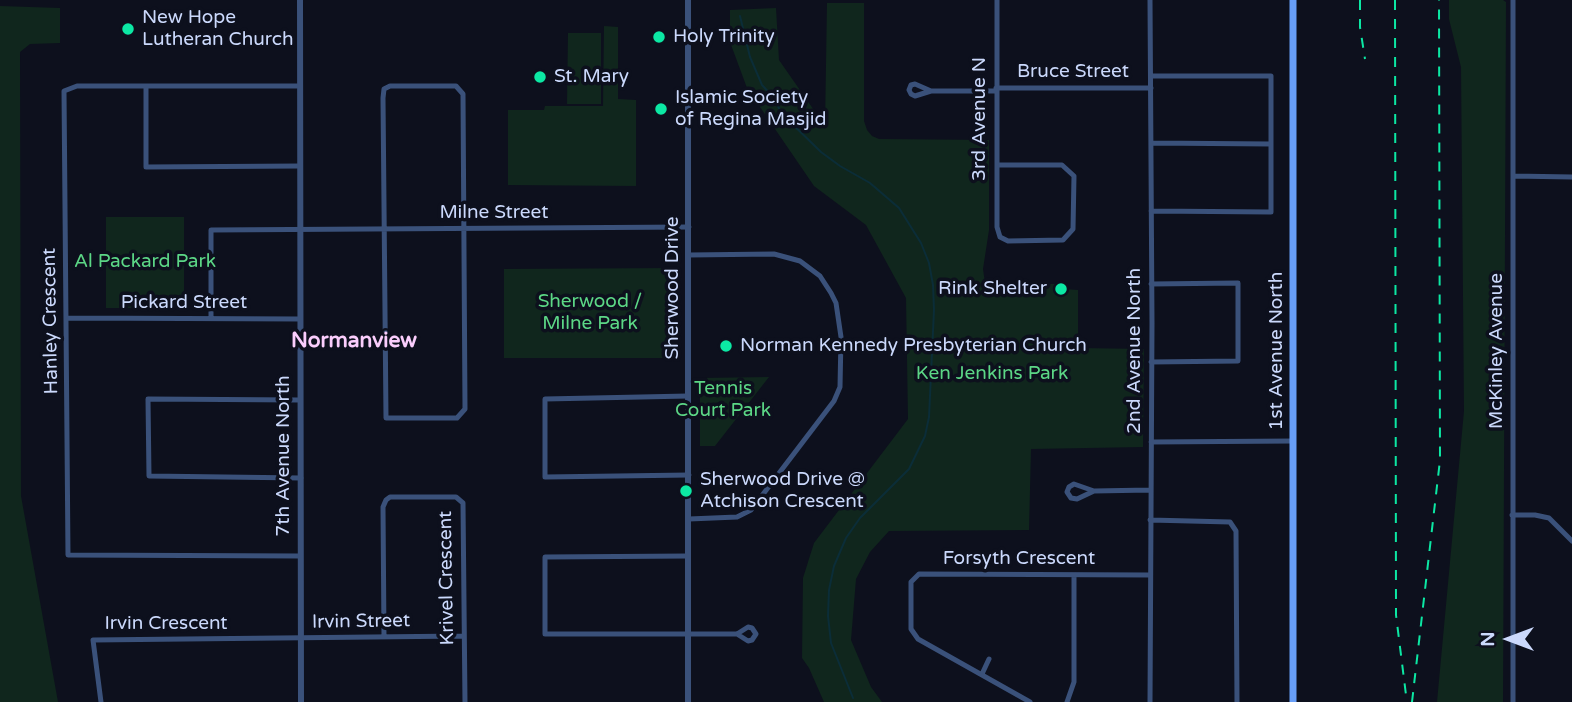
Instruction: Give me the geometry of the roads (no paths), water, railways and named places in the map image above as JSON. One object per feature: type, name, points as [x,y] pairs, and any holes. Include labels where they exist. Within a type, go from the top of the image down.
[{"type":"main road","name":"1st Avenue North","points":[[1293,0],[1293,702]]},
{"type":"street","name":"7th Avenue North","points":[[300,0],[301,702]]},
{"type":"street","name":"Sherwood Drive","points":[[688,0],[688,702]]},
{"type":"street","name":"3rd Avenue N","points":[[997,0],[996,89],[997,227],[1000,237],[1008,241],[1063,240],[1073,229],[1074,176],[1062,165],[997,165]]},
{"type":"street","name":"2nd Avenue North","points":[[1150,0],[1150,702]]},
{"type":"street","name":"McKinley Avenue","points":[[1513,0],[1513,702]]},
{"type":"street","points":[[1151,76],[1270,76],[1271,212],[1151,211]]},
{"type":"street","name":"Hanley Crescent","points":[[300,86],[77,86],[64,91],[68,555],[300,556]]},
{"type":"street","points":[[146,86],[146,167],[300,166]]},
{"type":"street","points":[[390,86],[456,86],[463,94],[464,228],[464,409],[457,418],[386,418],[384,229],[384,89],[390,86]]},
{"type":"street","name":"Bruce Street","points":[[931,91],[1151,88]]},
{"type":"street","points":[[1151,143],[1271,144]]},
{"type":"street","points":[[1513,176],[1572,177]]},
{"type":"street","name":"Milne Street","points":[[211,318],[211,230],[689,227]]},
{"type":"street","points":[[689,256],[774,254],[800,261],[820,276],[831,293],[839,317],[841,337],[840,387],[834,401],[751,510],[737,517],[689,519]]},
{"type":"street","points":[[1151,284],[1238,283],[1238,361],[1151,362]]},
{"type":"street","name":"Pickard Street","points":[[67,318],[300,319]]},
{"type":"street","points":[[688,396],[545,399],[545,477],[689,475]]},
{"type":"street","points":[[299,400],[148,399],[149,476],[302,478]]},
{"type":"street","points":[[1151,442],[1293,441]]},
{"type":"street","points":[[1094,491],[1150,491]]},
{"type":"street","name":"Krivel Crescent","points":[[384,637],[383,507],[390,497],[456,497],[463,503],[465,702]]},
{"type":"street","points":[[1512,515],[1549,518],[1572,541]]},
{"type":"street","points":[[1150,520],[1230,522],[1236,531],[1237,702]]},
{"type":"street","points":[[688,556],[545,557],[545,634],[737,634]]},
{"type":"street","name":"Forsyth Crescent","points":[[1030,702],[918,639],[911,629],[911,582],[919,574],[1150,575]]},
{"type":"street","points":[[1067,702],[1074,682],[1074,575]]},
{"type":"street","name":"Irvin Street","points":[[301,639],[464,636]]},
{"type":"street","name":"Irvin Crescent","points":[[101,702],[93,640],[301,639]]},
{"type":"street","points":[[982,674],[989,659]]},
{"type":"waterway","points":[[740,16],[750,57],[762,85],[773,97],[782,114],[821,152],[870,183],[899,208],[921,243],[929,263],[933,285],[929,417],[925,436],[909,469],[860,518],[846,538],[834,566],[829,590],[831,643],[853,698]]},
{"type":"railway","points":[[1360,0],[1360,27],[1365,59]]},
{"type":"railway","points":[[1395,0],[1396,615],[1406,695]]},
{"type":"railway","points":[[1412,702],[1440,460],[1439,0]]},
{"type":"place","name":"New Hope Lutheran Church","points":[[128,29]]},
{"type":"place","name":"Holy Trinity","points":[[659,37]]},
{"type":"place","name":"St. Mary","points":[[540,77]]},
{"type":"place","name":"Islamic Society of Regina Masjid","points":[[661,109]]},
{"type":"place","name":"Rink Shelter","points":[[1061,289]]},
{"type":"place","name":"Norman Kennedy Presbyterian Church","points":[[726,346]]},
{"type":"place","name":"Sherwood Drive @ Atchison Crescent","points":[[686,491]]},
{"type":"district","name":"Normanview","points":[[354,341]]},
{"type":"park label","name":"Al Packard Park","points":[[145,262]]},
{"type":"park label","name":"Sherwood / Milne Park","points":[[590,313]]},
{"type":"park label","name":"Ken Jenkins Park","points":[[992,374]]},
{"type":"park label","name":"Tennis Court Park","points":[[723,400]]}]
